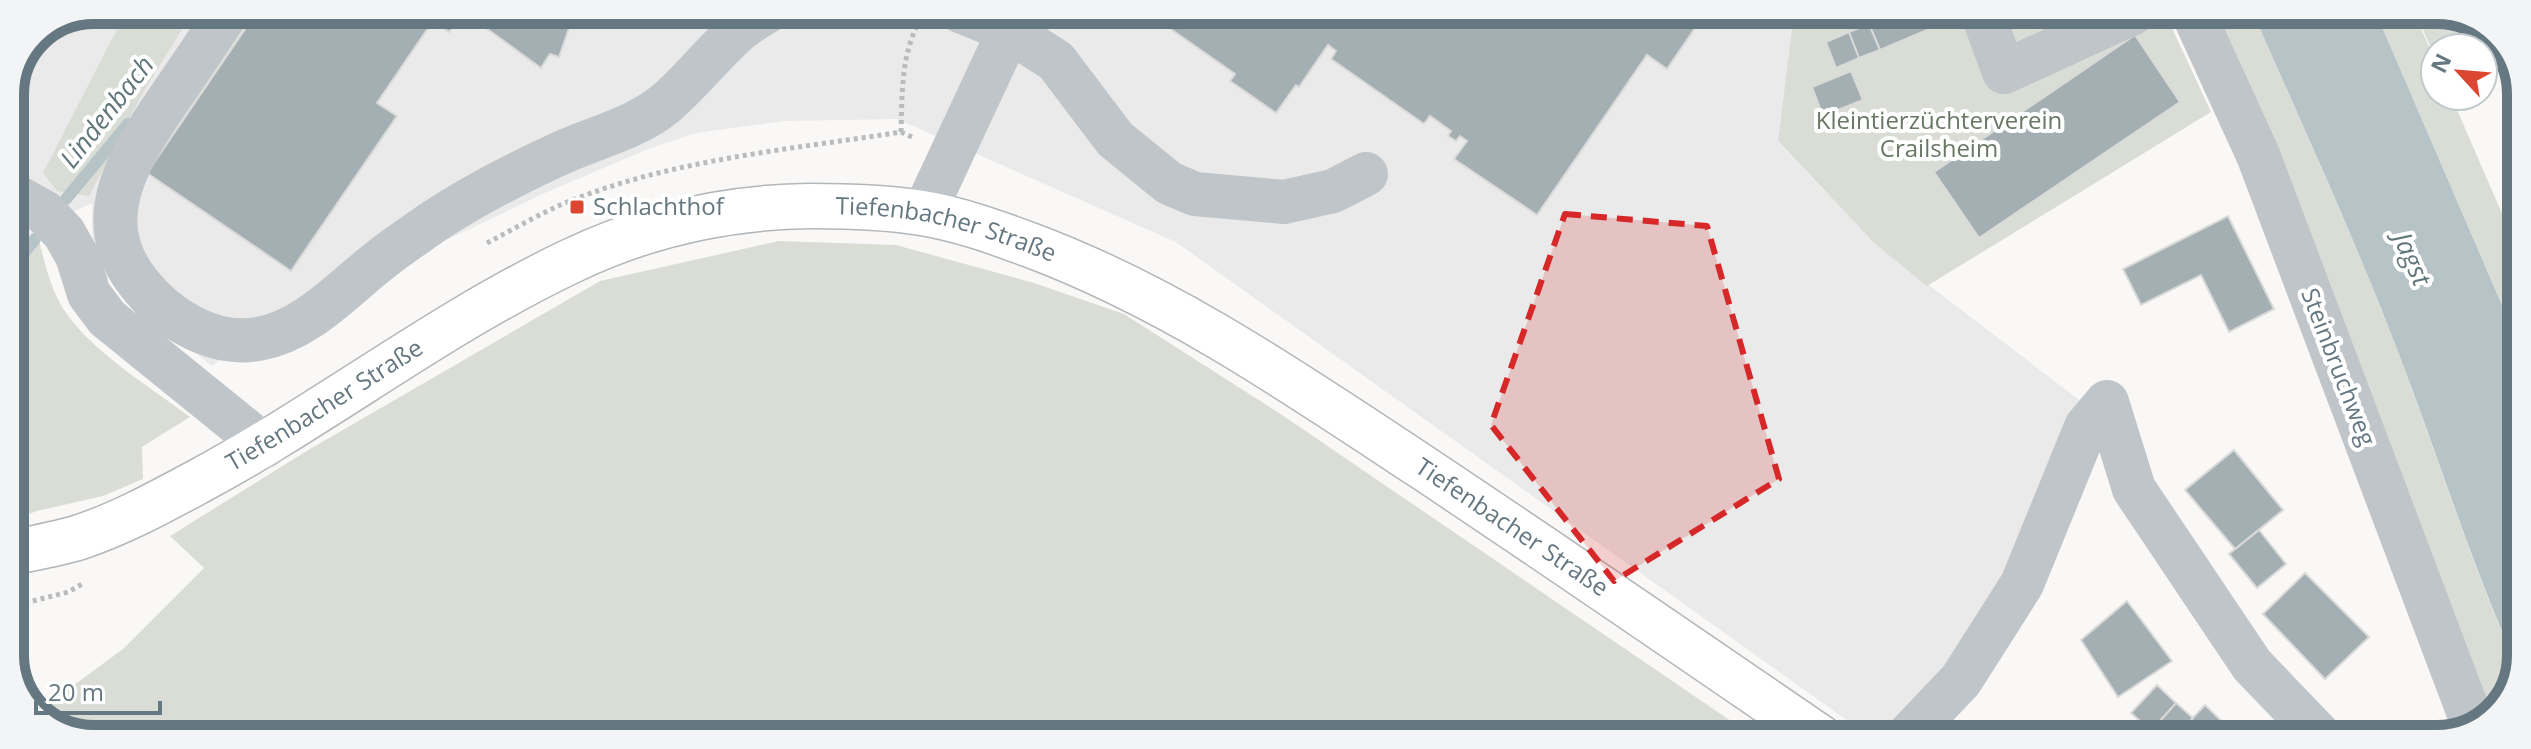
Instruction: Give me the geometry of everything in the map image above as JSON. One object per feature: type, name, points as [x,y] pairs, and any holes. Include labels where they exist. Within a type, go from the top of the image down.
[{"type":"main road","name":"Tiefenbacher Straße","points":[[24,550],[80,537],[121,520],[265,446],[494,301],[573,260],[638,233],[702,216],[772,207],[852,206],[924,213],[982,228],[1066,259],[1148,296],[1259,359],[1582,573],[1802,725]]},
{"type":"lane","points":[[220,24],[139,144],[118,196],[116,235],[129,270],[160,305],[201,332],[237,340],[276,335],[294,326],[313,315],[381,259],[435,221],[495,185],[563,152],[629,126],[664,104],[748,24]]},
{"type":"lane","points":[[992,24],[1009,31],[1056,61],[1115,139],[1169,183],[1195,194],[1284,202],[1333,191],[1366,174]]},
{"type":"lane","points":[[1986,24],[2004,72],[2109,24]]},
{"type":"lane","name":"Steinbruchweg","points":[[2198,24],[2258,155],[2470,717]]},
{"type":"lane","points":[[924,213],[1009,31]]},
{"type":"lane","points":[[24,201],[44,212],[64,233],[77,256],[89,294],[107,318],[265,446]]},
{"type":"lane","points":[[1918,725],[1961,680],[2022,584],[2086,427],[2107,402],[2134,489],[2252,665],[2310,725]]},
{"type":"path","points":[[901,132],[902,87],[910,38],[918,24]]},
{"type":"highlighted area","points":[[1565,214],[1707,226],[1779,479],[1614,581],[1491,425]]},
{"type":"shaded area","points":[[1793,24],[1778,142],[1874,243],[2087,406],[2033,535],[1959,658],[1905,725],[1854,725],[1176,242],[897,119],[784,121],[696,133],[648,149],[440,243],[228,353],[212,366],[126,297],[103,273],[92,243],[92,203],[36,229],[24,244],[25,80],[29,67],[45,45],[67,29],[80,25]]},
{"type":"green space","points":[[120,24],[185,24],[145,89],[89,196],[57,191],[43,173]]},
{"type":"green space","name":"Kleintierzüchterverein Crailsheim","points":[[1793,24],[2170,24],[2211,112],[1927,286],[1874,243],[1778,141]]},
{"type":"green space","points":[[2219,24],[2258,24],[2397,349],[2507,644],[2502,682],[2483,708]]},
{"type":"green space","points":[[2381,24],[2419,24],[2422,32],[2419,32],[2419,112],[2458,112],[2507,225],[2507,317]]},
{"type":"green space","points":[[2420,24],[2455,26],[2469,32],[2424,32]]},
{"type":"green space","points":[[36,229],[54,291],[76,326],[122,368],[190,417],[142,447],[143,479],[103,496],[24,516],[24,244]]},
{"type":"green space","points":[[779,241],[896,245],[1034,283],[1124,314],[1282,415],[1737,725],[94,725],[67,720],[46,705],[123,649],[204,568],[170,536],[310,449],[600,281]]},
{"type":"water","name":"Jagst","points":[[2258,24],[2381,24],[2507,317],[2507,642],[2380,306]]},
{"type":"building","points":[[248,24],[431,24],[377,103],[397,116],[291,271],[147,173]]},
{"type":"building","points":[[437,24],[455,24],[449,32]]},
{"type":"building","points":[[480,24],[570,24],[559,57],[550,54],[541,68]]},
{"type":"building","points":[[1164,24],[1698,24],[1667,69],[1647,55],[1537,215],[1454,159],[1467,141],[1460,136],[1456,141],[1448,136],[1451,131],[1430,116],[1424,124],[1331,59],[1336,51],[1328,45],[1299,87],[1296,85],[1276,113],[1230,81],[1235,74]]},
{"type":"building","points":[[1869,24],[1939,25],[1880,50]]},
{"type":"building","points":[[1869,24],[1880,50],[1859,58],[1849,32]]},
{"type":"building","points":[[1849,32],[1859,58],[1836,68],[1826,42]]},
{"type":"building","points":[[2135,35],[2180,102],[1979,238],[1934,172]]},
{"type":"building","points":[[1851,71],[1863,100],[1823,116],[1812,87]]},
{"type":"building","points":[[2228,216],[2274,309],[2229,332],[2201,275],[2141,305],[2123,269]]},
{"type":"building","points":[[2234,450],[2283,510],[2235,549],[2185,490]]},
{"type":"building","points":[[2259,530],[2286,564],[2257,588],[2229,554]]},
{"type":"building","points":[[2305,573],[2369,637],[2325,679],[2263,614]]},
{"type":"building","points":[[2127,601],[2172,661],[2118,697],[2081,640]]},
{"type":"building","points":[[2157,685],[2176,703],[2156,725],[2144,725],[2131,713]]},
{"type":"building","points":[[2176,703],[2193,718],[2186,725],[2156,725]]},
{"type":"building","points":[[2205,705],[2226,725],[2186,725]]},
{"type":"waterway","name":"Lindenbach","points":[[66,199],[128,124]]},
{"type":"waterway","name":"Lindenbach","points":[[24,253],[35,239]]},
{"type":"place","name":"Schlachthof","points":[[577,207]]}]
